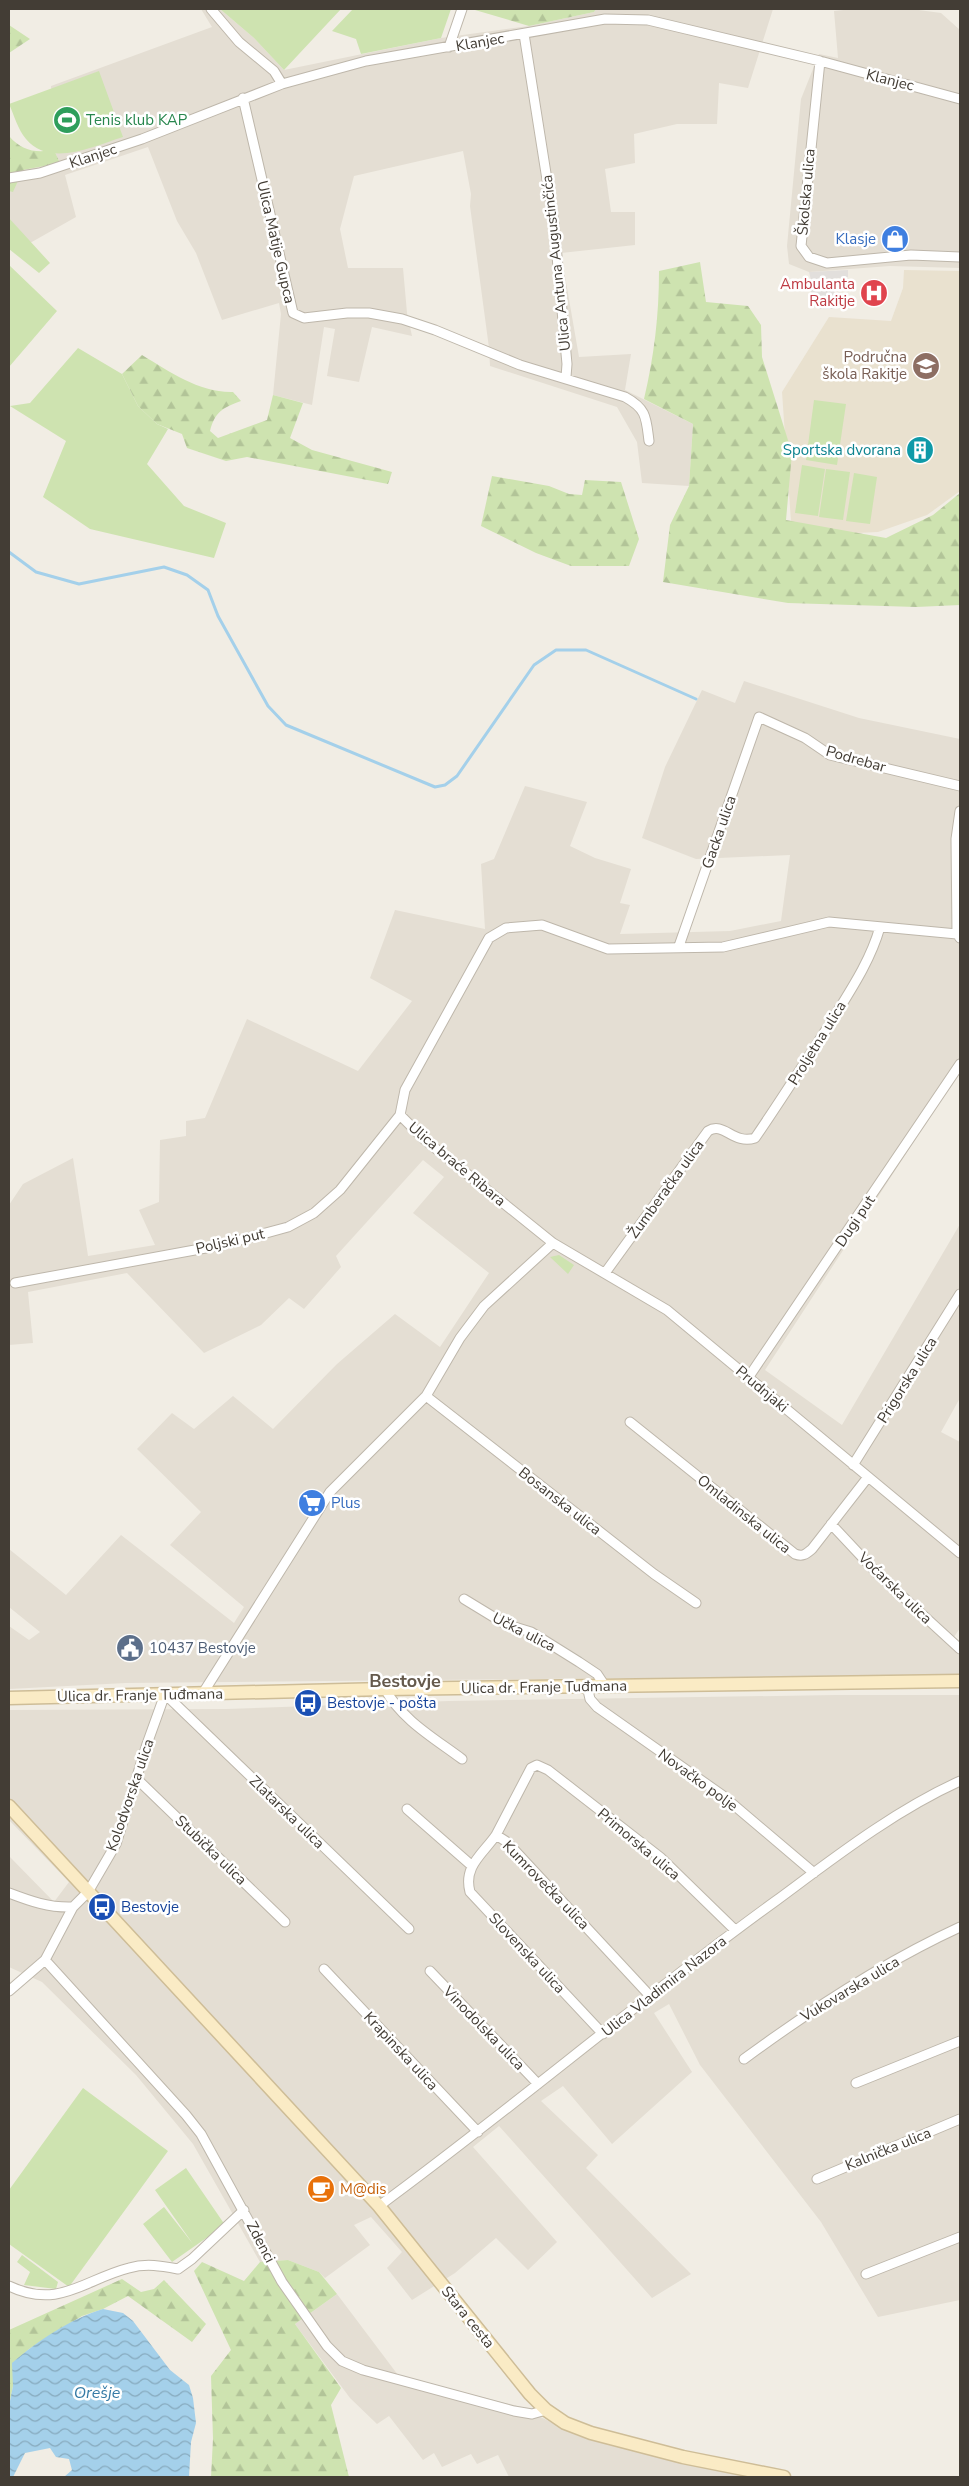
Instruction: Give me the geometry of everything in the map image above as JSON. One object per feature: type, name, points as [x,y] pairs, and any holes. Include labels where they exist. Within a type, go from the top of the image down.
[{"type":"main road","name":"Ulica dr. Franje Tuđmana","points":[[9,1698],[385,1689],[960,1681]]},
{"type":"main road","points":[[9,1806],[88,1892]]},
{"type":"main road","name":"Stara cesta","points":[[88,1892],[379,2206],[530,2394],[546,2410],[565,2423],[591,2432],[683,2457],[784,2477]]},
{"type":"street","points":[[211,9],[239,42],[274,71],[282,84]]},
{"type":"street","points":[[449,47],[462,9]]},
{"type":"street","name":"Klanjec","points":[[9,178],[40,173],[142,139],[282,84],[366,61],[605,19],[636,18],[820,61],[960,99]]},
{"type":"street","name":"Ulica Antuna Augustinčića","points":[[524,34],[554,224],[567,364],[566,377]]},
{"type":"street","name":"Školska ulica","points":[[820,61],[801,246],[805,252],[809,257],[827,263],[911,255],[960,257]]},
{"type":"street","name":"Ulica Matije Gupca","points":[[243,98],[293,313],[304,318],[347,313],[369,313],[402,319],[520,364],[566,377]]},
{"type":"street","points":[[566,377],[625,397],[638,404],[646,416],[649,441]]},
{"type":"street","name":"Podrebar","points":[[759,717],[805,738],[830,755],[960,786]]},
{"type":"street","name":"Gacka ulica","points":[[679,946],[759,717]]},
{"type":"street","points":[[959,936],[956,839],[960,811]]},
{"type":"street","name":"Ulica braće Ribara","points":[[552,1243],[425,1140],[400,1115],[405,1090],[489,938],[494,934],[506,928],[542,925],[608,949],[679,946],[723,947],[830,922],[959,936]]},
{"type":"street","name":"Proljetna ulica","points":[[736,1139],[746,1141],[755,1138],[791,1086],[858,978],[874,948],[880,927]]},
{"type":"street","name":"Dugi put","points":[[748,1378],[960,1064]]},
{"type":"street","name":"Poljski put","points":[[15,1283],[222,1244],[288,1227],[314,1212],[340,1190],[400,1115]]},
{"type":"street","name":"Žumberačka ulica","points":[[605,1273],[708,1131],[713,1128],[720,1128],[736,1139]]},
{"type":"street","points":[[203,1694],[330,1492],[426,1396],[460,1338],[484,1306],[552,1243]]},
{"type":"street","name":"Prudnjaki","points":[[552,1243],[667,1310],[960,1552]]},
{"type":"street","name":"Prigorska ulica","points":[[853,1465],[960,1294]]},
{"type":"street","name":"Bosanska ulica","points":[[426,1396],[654,1574],[696,1603]]},
{"type":"street","name":"Omladinska ulica","points":[[630,1422],[795,1554],[806,1555],[868,1477]]},
{"type":"street","name":"Voćarska ulica","points":[[831,1524],[876,1572],[960,1649]]},
{"type":"street","name":"Učka ulica","points":[[464,1599],[505,1624],[531,1632],[597,1674],[605,1686]]},
{"type":"street","name":"Novačko polje","points":[[587,1686],[590,1699],[597,1707],[722,1795],[814,1873]]},
{"type":"street","points":[[385,1689],[394,1705],[410,1720],[462,1759]]},
{"type":"street","name":"Kolodvorska ulica","points":[[45,1960],[73,1907],[88,1892],[116,1844],[146,1744],[165,1694]]},
{"type":"street","name":"Zlatarska ulica","points":[[165,1694],[409,1929]]},
{"type":"street","name":"Kumrovečka ulica","points":[[537,1765],[532,1768],[496,1835],[507,1842],[651,1997]]},
{"type":"street","name":"Primorska ulica","points":[[537,1765],[548,1770],[660,1857],[735,1930]]},
{"type":"street","name":"Stubička ulica","points":[[137,1779],[285,1922]]},
{"type":"street","name":"Ulica Vladimira Nazora","points":[[379,2206],[478,2132],[735,1930],[884,1824],[934,1793],[960,1781]]},
{"type":"street","points":[[407,1809],[471,1865],[496,1835]]},
{"type":"street","name":"Slovenska ulica","points":[[471,1865],[468,1883],[470,1892],[603,2034]]},
{"type":"street","points":[[9,1893],[57,1908],[73,1907]]},
{"type":"street","name":"Vukovarska ulica","points":[[744,2058],[809,2012],[934,1939],[960,1927]]},
{"type":"street","points":[[9,1991],[45,1960]]},
{"type":"street","name":"Zdenci","points":[[45,1960],[186,2114],[202,2134],[282,2282],[327,2346],[342,2361],[363,2370],[514,2411],[532,2414],[546,2410]]},
{"type":"street","name":"Krapinska ulica","points":[[324,1969],[478,2132]]},
{"type":"street","name":"Vinodolska ulica","points":[[430,1971],[538,2084]]},
{"type":"street","points":[[856,2083],[960,2041]]},
{"type":"street","name":"Kalnička ulica","points":[[817,2179],[960,2119]]},
{"type":"street","points":[[9,2286],[34,2293],[72,2292],[128,2268],[145,2265],[178,2269],[244,2210]]},
{"type":"street","points":[[866,2274],[960,2237]]},
{"type":"shaded area","points":[[201,9],[220,9],[254,38],[284,70],[441,38],[529,26],[594,12],[596,9],[773,9],[748,88],[719,83],[717,124],[677,124],[634,134],[635,163],[605,169],[611,212],[635,212],[635,245],[561,253],[579,357],[631,354],[625,390],[693,424],[689,486],[642,483],[637,442],[617,407],[490,366],[470,206],[471,194],[463,151],[354,176],[340,229],[348,268],[403,268],[407,313],[412,336],[372,327],[359,382],[327,376],[335,329],[324,327],[312,405],[273,395],[281,314],[279,303],[222,320],[196,253],[177,221],[148,147],[65,175],[76,217],[30,243],[9,218],[9,191],[13,191],[23,170],[60,163],[54,150],[51,86],[212,27]]},
{"type":"shaded area","points":[[853,9],[911,9],[941,13],[960,30],[960,268],[890,266],[809,272],[789,264],[787,246],[801,99],[819,54],[838,58],[834,11]]},
{"type":"shaded area","points":[[848,270],[848,277],[824,280],[825,284],[834,283],[835,309],[819,309],[820,306],[811,305],[811,285],[819,284],[818,279],[811,280],[809,272]]},
{"type":"shaded area","points":[[904,270],[960,271],[960,491],[927,515],[878,532],[792,536],[782,392],[829,317],[891,321],[903,288]]},
{"type":"shaded area","points":[[744,681],[859,718],[960,739],[960,1071],[765,1370],[842,1425],[960,1224],[960,1398],[941,1432],[960,1442],[960,1628],[954,1637],[960,1644],[960,1675],[126,1683],[9,1689],[9,1626],[29,1640],[40,1632],[9,1607],[9,1549],[66,1595],[121,1535],[234,1623],[244,1607],[170,1545],[201,1512],[137,1449],[172,1413],[194,1429],[233,1396],[273,1429],[337,1364],[395,1314],[440,1347],[489,1273],[413,1213],[444,1177],[423,1160],[336,1256],[341,1267],[304,1309],[289,1298],[261,1325],[204,1353],[127,1273],[28,1292],[33,1343],[9,1345],[9,1205],[23,1184],[73,1158],[88,1256],[155,1245],[139,1210],[159,1202],[160,1140],[186,1136],[186,1121],[205,1118],[247,1019],[358,1071],[412,1001],[370,978],[395,910],[485,929],[481,864],[494,859],[525,786],[587,802],[570,846],[595,858],[631,869],[620,903],[630,905],[620,934],[730,931],[781,921],[790,855],[696,859],[642,838],[665,767],[702,690],[735,703]]},
{"type":"shaded area","points":[[960,1695],[960,2300],[878,2317],[821,2222],[700,2065],[669,2004],[654,2013],[692,2072],[612,2144],[563,2086],[541,2101],[598,2155],[586,2168],[691,2274],[652,2298],[499,2126],[473,2147],[557,2242],[528,2270],[496,2238],[455,2273],[412,2300],[387,2268],[402,2252],[371,2217],[354,2225],[370,2245],[325,2278],[319,2272],[288,2260],[260,2262],[193,2144],[136,2075],[42,1982],[9,1967],[9,1856],[54,1902],[69,1882],[9,1820],[9,1710],[226,1709],[449,1701]]},
{"type":"shaded area","points":[[337,2294],[398,2375],[521,2407],[578,2436],[746,2477],[509,2477],[498,2455],[477,2464],[471,2454],[442,2467],[434,2453],[423,2460],[389,2416],[377,2424],[350,2398],[295,2324]]},
{"type":"green space","points":[[220,9],[341,9],[284,70],[254,38]]},
{"type":"green space","points":[[353,9],[451,9],[441,38],[361,54],[356,39],[332,31]]},
{"type":"green space","points":[[476,9],[596,9],[594,12],[529,26]]},
{"type":"green space","points":[[9,25],[30,39],[9,53]]},
{"type":"green space","name":"Tenis klub KAP","points":[[99,71],[123,137],[86,149],[60,153],[47,152],[36,148],[26,139],[18,127],[9,104]]},
{"type":"green space","points":[[9,136],[19,145],[29,150],[54,150],[60,163],[23,170],[13,192],[9,191]]},
{"type":"green space","points":[[9,218],[50,263],[39,273],[9,249]]},
{"type":"green space","points":[[700,262],[706,302],[748,306],[761,325],[762,357],[792,453],[786,520],[886,538],[933,515],[960,493],[960,605],[916,607],[788,603],[663,582],[670,525],[689,486],[693,424],[644,399],[655,336],[659,271]]},
{"type":"green space","points":[[9,265],[57,311],[9,367]]},
{"type":"green space","points":[[78,348],[122,374],[138,406],[157,424],[168,429],[147,464],[184,506],[226,523],[214,558],[90,529],[43,497],[66,441],[10,406],[30,403]]},
{"type":"green space","points":[[142,355],[197,385],[209,389],[233,392],[241,401],[224,409],[214,419],[210,431],[218,438],[267,420],[273,395],[303,403],[290,438],[312,450],[392,472],[388,484],[247,457],[226,461],[187,448],[182,434],[157,424],[138,406],[122,374]]},
{"type":"green space","points":[[814,400],[846,404],[837,465],[806,460]]},
{"type":"green space","points":[[802,465],[825,469],[818,516],[795,513]]},
{"type":"green space","points":[[826,469],[850,472],[843,520],[819,517]]},
{"type":"green space","points":[[854,473],[877,477],[870,524],[846,521]]},
{"type":"green space","points":[[492,476],[549,486],[569,494],[582,495],[585,480],[621,482],[639,539],[629,566],[571,566],[536,553],[481,526]]},
{"type":"green space","points":[[559,1255],[574,1265],[568,1274],[550,1257]]},
{"type":"green space","points":[[83,2088],[168,2151],[69,2287],[9,2244],[9,2190]]},
{"type":"green space","points":[[186,2168],[225,2225],[172,2262],[143,2224],[164,2207],[193,2244],[155,2190]]},
{"type":"green space","points":[[22,2255],[58,2282],[56,2289],[24,2285],[30,2272],[17,2262]]},
{"type":"green space","points":[[288,2260],[319,2272],[337,2294],[295,2324],[341,2388],[331,2405],[349,2477],[211,2477],[213,2439],[211,2376],[231,2350],[194,2271],[202,2262],[244,2281],[260,2262]]},
{"type":"green space","points":[[122,2279],[141,2292],[154,2289],[164,2280],[206,2324],[192,2342],[128,2296],[103,2309],[82,2316],[29,2349],[13,2363],[13,2386],[9,2406],[9,2330]]},
{"type":"water","name":"Orešje","points":[[103,2309],[123,2313],[133,2321],[170,2370],[189,2385],[193,2398],[196,2423],[191,2442],[189,2477],[64,2477],[72,2470],[69,2459],[56,2457],[50,2448],[25,2453],[13,2477],[9,2477],[9,2406],[13,2386],[12,2363],[55,2331],[79,2318]]},
{"type":"waterway","points":[[9,552],[36,572],[79,584],[164,567],[187,575],[208,590],[218,616],[268,706],[286,725],[435,787],[445,785],[457,776],[534,665],[556,650],[586,650],[696,699]]},
{"type":"place","name":"Tenis klub KAP","points":[[67,120]]},
{"type":"place","name":"Klasje","points":[[895,239]]},
{"type":"place","name":"Ambulanta Rakitje","points":[[874,293]]},
{"type":"place","name":"Područna škola Rakitje","points":[[926,366]]},
{"type":"place","name":"Sportska dvorana","points":[[920,450]]},
{"type":"place","name":"Plus","points":[[312,1503]]},
{"type":"place","name":"10437 Bestovje","points":[[130,1648]]},
{"type":"place","name":"Bestovje - pošta","points":[[308,1703]]},
{"type":"place","name":"Bestovje","points":[[102,1907]]},
{"type":"place","name":"M@dis","points":[[321,2189]]},
{"type":"district","name":"Bestovje","points":[[405,1681]]}]
